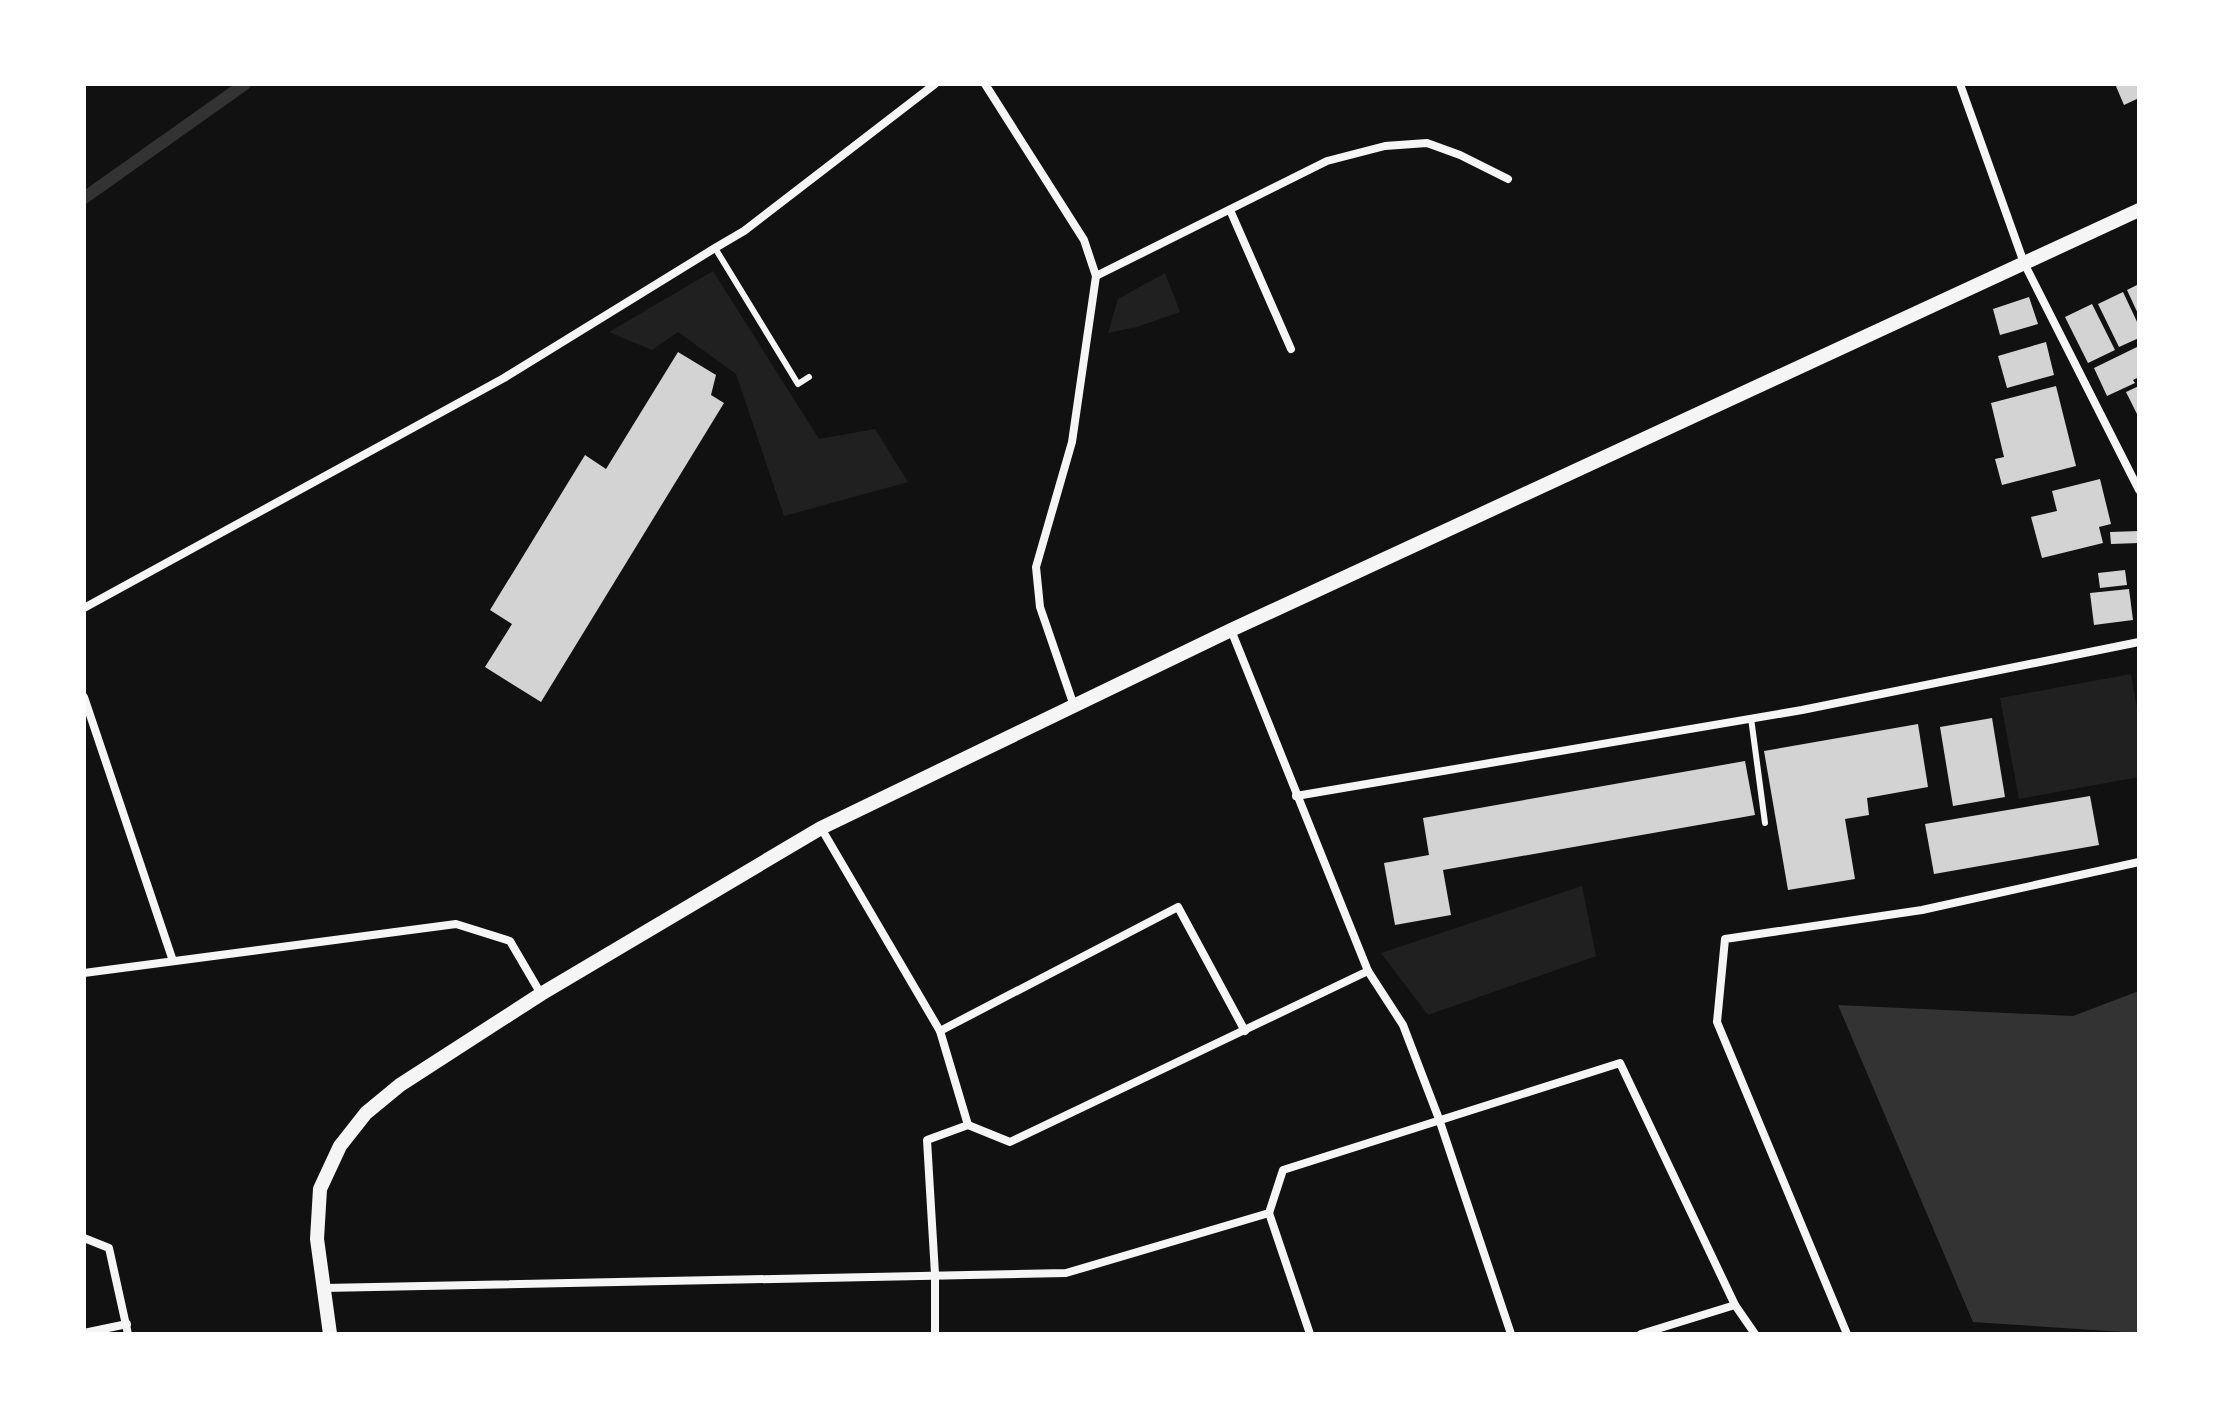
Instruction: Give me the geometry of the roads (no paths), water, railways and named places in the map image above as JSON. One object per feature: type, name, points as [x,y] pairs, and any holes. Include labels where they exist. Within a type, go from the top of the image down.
[{"type":"street","points":[[84,608],[504,378],[744,231],[935,84]]},
{"type":"street","points":[[985,84],[1084,240],[1096,276],[1072,442],[1036,567],[1040,607],[1074,706]]},
{"type":"street","points":[[1960,84],[2024,263],[2139,490]]},
{"type":"street","points":[[1096,276],[1327,161],[1385,146],[1427,143],[1460,155],[1508,179]]},
{"type":"street","points":[[1230,210],[1291,349]]},
{"type":"street","points":[[330,1334],[317,1239],[320,1189],[340,1146],[366,1113],[400,1085],[541,994],[821,828],[1231,630],[2139,210]]},
{"type":"street","points":[[1231,630],[1368,971],[1403,1025],[1439,1119],[1511,1334]]},
{"type":"street","points":[[1296,796],[1751,718],[2139,642]]},
{"type":"street","points":[[84,697],[173,961]]},
{"type":"street","points":[[821,828],[940,1031],[968,1125]]},
{"type":"street","points":[[1847,1334],[1717,1022],[1725,939],[1922,910],[2139,862]]},
{"type":"street","points":[[940,1031],[1178,907],[1245,1031]]},
{"type":"street","points":[[84,973],[456,924],[510,941],[541,994]]},
{"type":"street","points":[[935,1334],[935,1274],[927,1140],[968,1125],[1010,1142],[1368,971]]},
{"type":"street","points":[[1310,1334],[1269,1213],[1283,1170],[1620,1063],[1735,1305],[1755,1334]]},
{"type":"street","points":[[324,1288],[1066,1273],[1269,1213]]},
{"type":"street","points":[[84,1238],[109,1248],[128,1334]]},
{"type":"street","points":[[1641,1334],[1735,1305]]},
{"type":"street","points":[[84,1333],[127,1324]]},
{"type":"lane","points":[[715,248],[798,384],[809,377]]},
{"type":"lane","points":[[1751,718],[1765,823]]},
{"type":"waterway","points":[[84,198],[245,84]]}]
